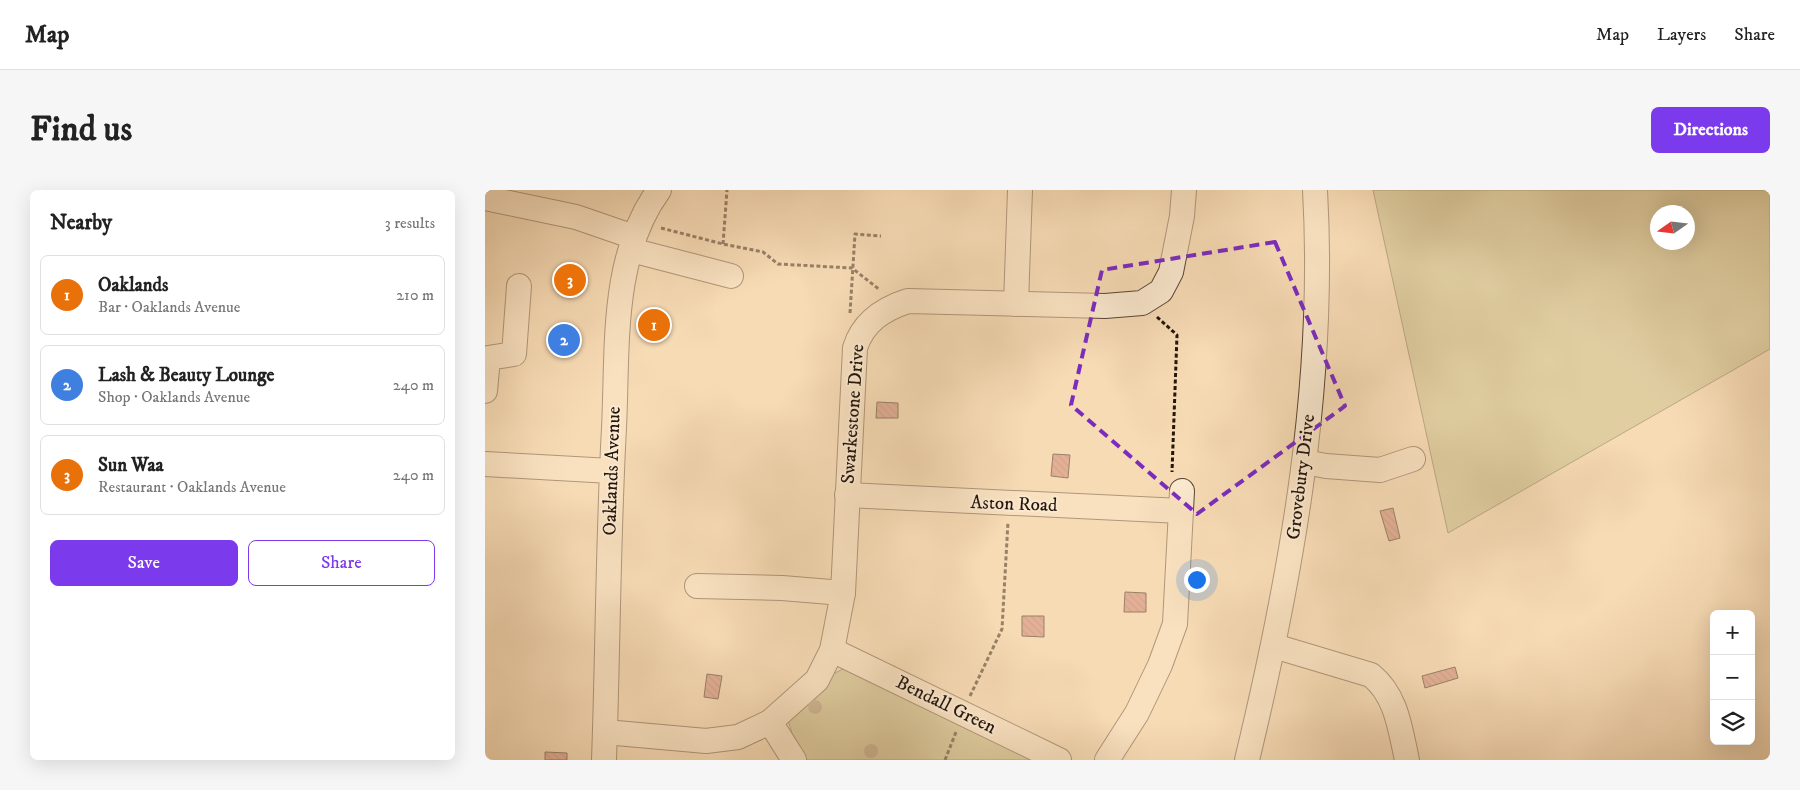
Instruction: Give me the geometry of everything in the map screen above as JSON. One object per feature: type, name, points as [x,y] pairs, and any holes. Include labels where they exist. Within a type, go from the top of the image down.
[{"type":"street","name":"Oaklands Avenue","points":[[604,760],[611,471],[621,296],[635,236],[659,190]]},
{"type":"street","points":[[1016,304],[1020,190]]},
{"type":"street","points":[[1142,304],[1161,291],[1171,272],[1182,216],[1184,190]]},
{"type":"street","name":"Grovebury Drive","points":[[1247,760],[1274,646],[1305,462],[1316,334],[1315,190]]},
{"type":"street","points":[[485,198],[521,197],[635,236],[731,276]]},
{"type":"street","points":[[485,391],[486,348],[514,354],[519,286]]},
{"type":"street","name":"Swarkestone Drive","points":[[605,732],[706,741],[738,737],[770,722],[817,680],[833,650],[843,593],[855,348],[859,334],[874,317],[893,306],[908,301],[1105,306],[1142,304]]},
{"type":"street","points":[[1305,462],[1326,466],[1380,470],[1413,459]]},
{"type":"street","points":[[485,464],[611,471]]},
{"type":"street","name":"Aston Road","points":[[847,495],[1009,504],[1182,501]]},
{"type":"street","points":[[1107,760],[1137,713],[1160,665],[1175,624],[1182,501]]},
{"type":"street","points":[[697,586],[782,588],[843,593]]},
{"type":"street","points":[[1274,646],[1371,675],[1381,683],[1388,692],[1407,760]]},
{"type":"street","name":"Bendall Green","points":[[833,650],[1059,760]]},
{"type":"street","points":[[770,722],[795,760]]},
{"type":"path","points":[[723,244],[727,190]]},
{"type":"path","points":[[859,334],[849,321],[855,234],[881,236]]},
{"type":"path","points":[[635,236],[723,244],[763,252],[778,264],[852,268],[886,294],[893,306]]},
{"type":"path","points":[[1142,304],[1177,335],[1172,473],[1182,501]]},
{"type":"path","points":[[945,760],[962,713],[1002,629],[1009,504]]},
{"type":"highlighted area","points":[[1275,242],[1345,406],[1197,514],[1071,405],[1102,270]]},
{"type":"shaded area","points":[[1373,190],[1770,190],[1770,349],[1448,533]]},
{"type":"shaded area","points":[[847,667],[1033,760],[803,760],[795,743],[788,720],[829,676]]},
{"type":"building","points":[[877,402],[898,403],[898,418],[876,418]]},
{"type":"building","points":[[1053,454],[1070,455],[1068,478],[1051,476]]},
{"type":"building","points":[[1393,508],[1400,538],[1389,541],[1380,511]]},
{"type":"building","points":[[1125,592],[1146,593],[1146,612],[1124,612]]},
{"type":"building","points":[[1022,616],[1044,616],[1044,637],[1022,636]]},
{"type":"building","points":[[1455,667],[1458,678],[1425,688],[1422,676]]},
{"type":"building","points":[[707,674],[722,676],[718,699],[704,697]]},
{"type":"building","points":[[545,752],[567,753],[567,760],[545,760]]},
{"type":"place","name":"Sun Waa","points":[[570,280]]},
{"type":"place","name":"Oaklands","points":[[654,325]]},
{"type":"place","name":"Lash & Beauty Lounge","points":[[564,340]]}]
